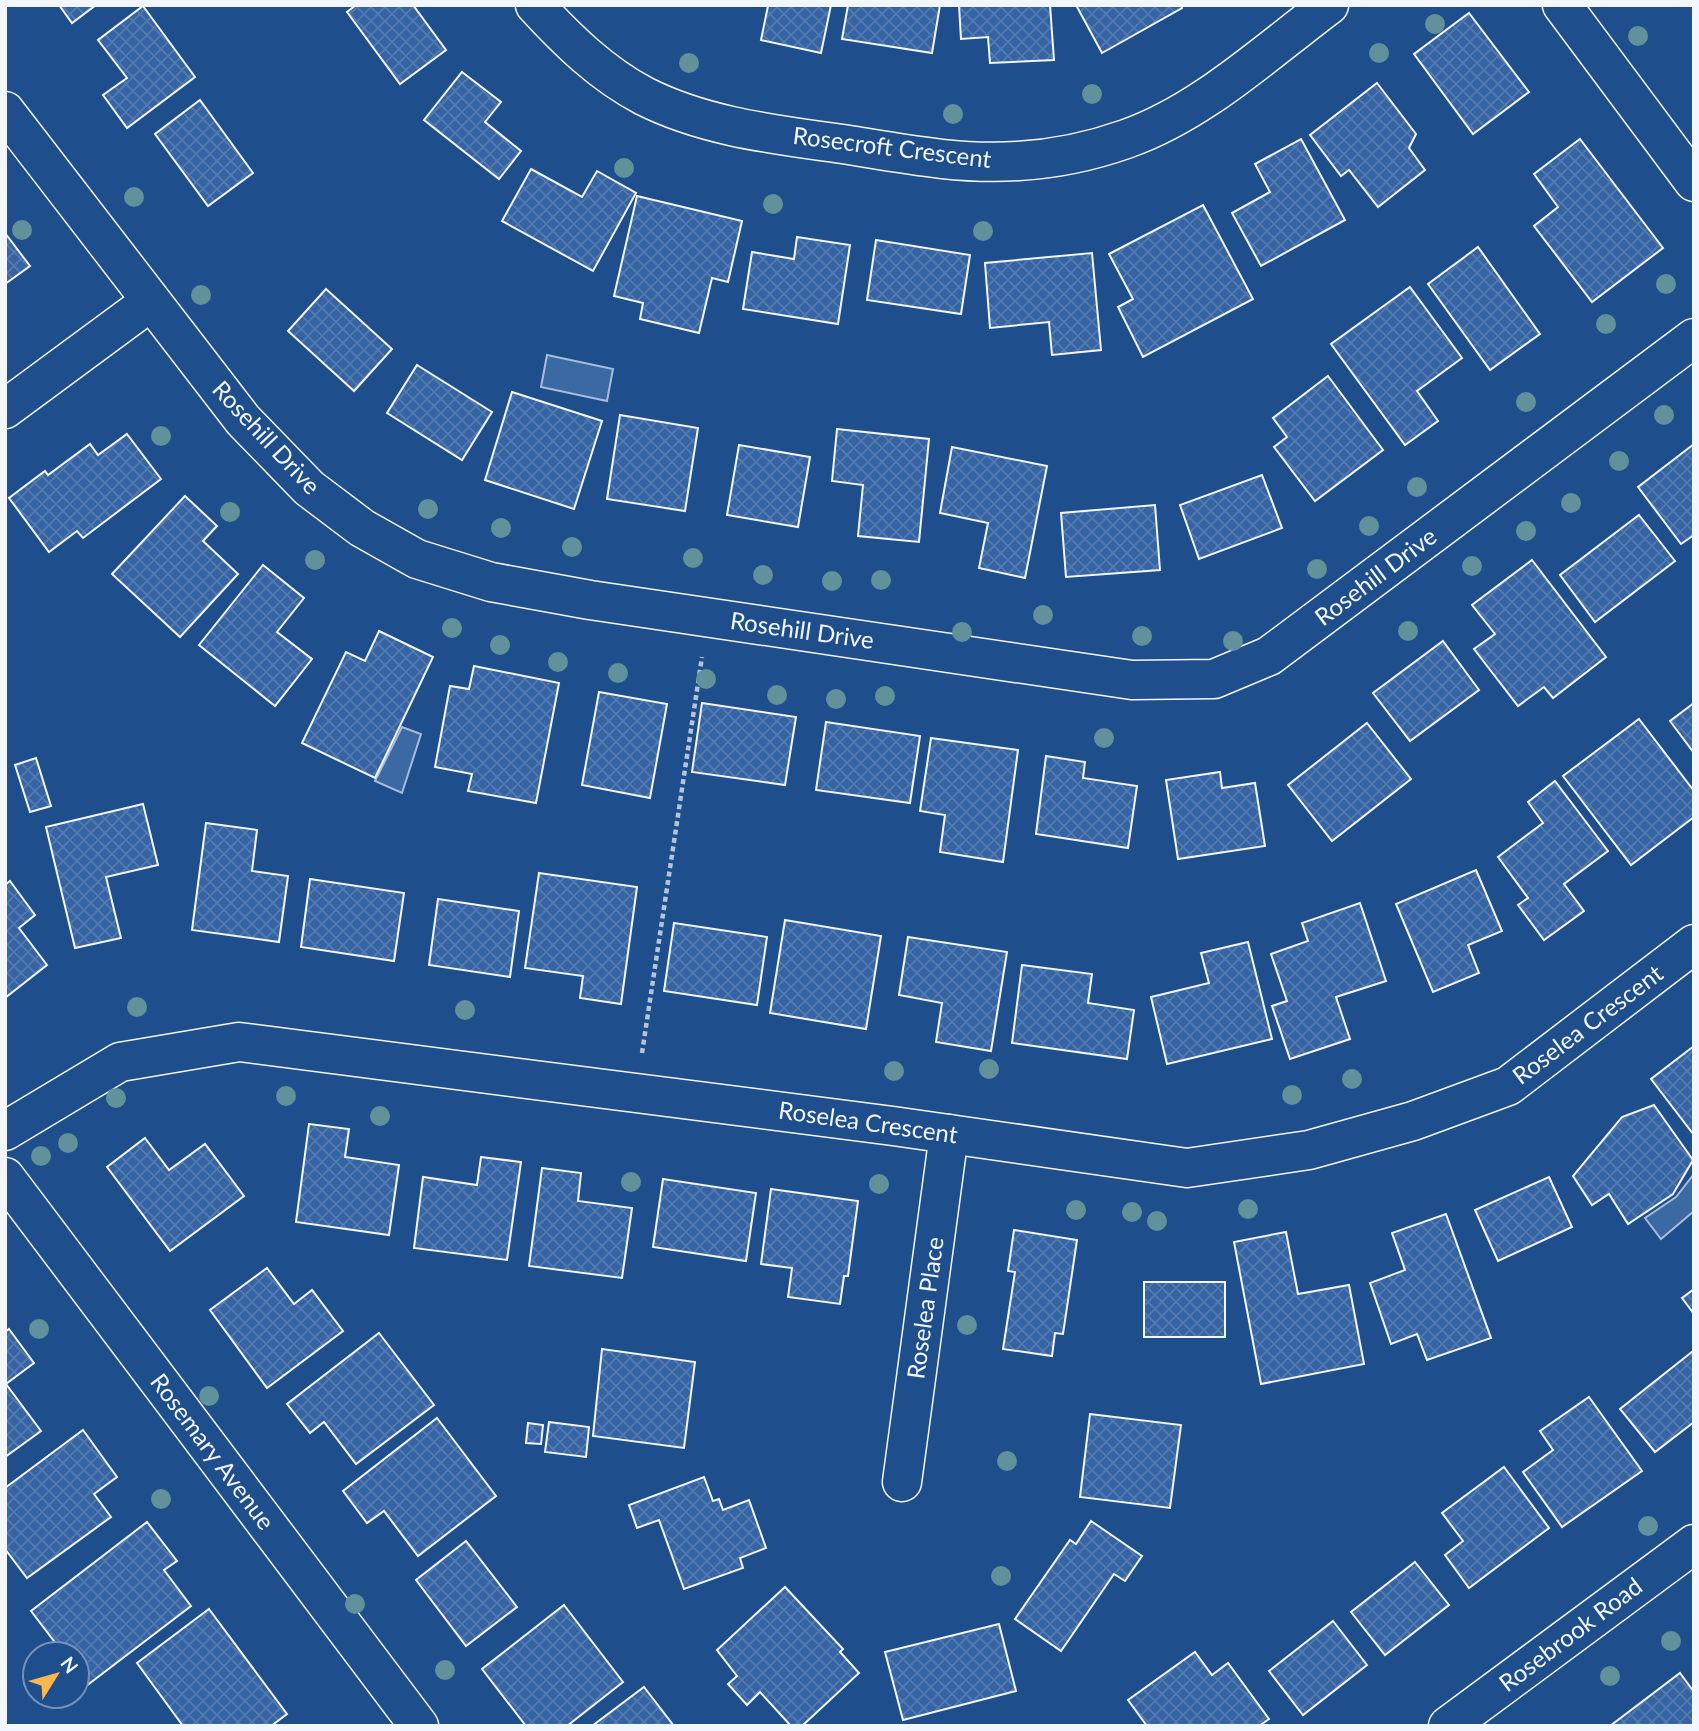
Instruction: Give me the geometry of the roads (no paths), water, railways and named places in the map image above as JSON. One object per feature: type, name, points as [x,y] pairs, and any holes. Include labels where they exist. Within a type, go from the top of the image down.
[{"type":"street","name":"Rosecroft Crescent","points":[[535,5],[568,40],[616,79],[677,110],[741,129],[881,150],[991,162],[1047,158],[1128,139],[1194,104],[1329,5]]},
{"type":"street","points":[[1562,5],[1694,182]]},
{"type":"street","name":"Rosehill Drive","points":[[5,111],[243,420],[309,488],[362,528],[417,559],[491,582],[590,600],[1132,680],[1214,679],[1269,656],[1694,338]]},
{"type":"street","points":[[5,409],[150,302]]},
{"type":"street","name":"Roselea Crescent","points":[[5,1131],[120,1062],[239,1042],[1187,1168],[1308,1150],[1413,1121],[1508,1086],[1694,944]]},
{"type":"street","name":"Roselea Place","points":[[902,1482],[950,1135]]},
{"type":"street","name":"Rosemary Avenue","points":[[5,1177],[419,1726]]},
{"type":"street","name":"Rosebrook Road","points":[[1448,1726],[1694,1544]]},
{"type":"water","points":[[547,355],[613,369],[607,401],[541,387]]},
{"type":"water","points":[[402,727],[421,734],[402,793],[375,781]]},
{"type":"water","points":[[1694,1174],[1694,1211],[1661,1239],[1645,1218],[1676,1197]]}]
